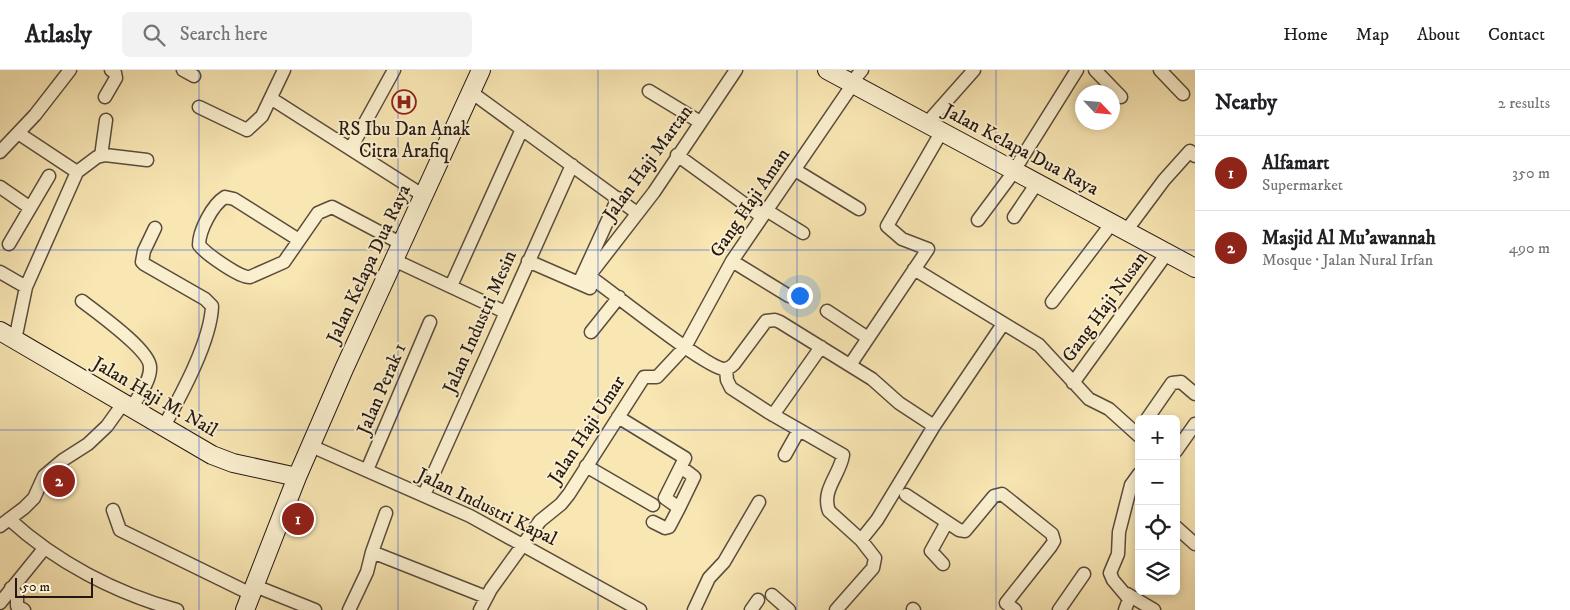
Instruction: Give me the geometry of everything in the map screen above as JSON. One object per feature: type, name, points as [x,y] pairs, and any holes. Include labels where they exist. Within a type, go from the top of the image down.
[{"type":"main road","name":"Jalan Kelapa Dua Raya","points":[[250,597],[297,477],[481,70]]},
{"type":"main road","name":"Jalan Kelapa Dua Raya","points":[[827,70],[855,79],[934,127],[1195,268]]},
{"type":"main road","name":"Jalan Haji M. Nail","points":[[8,336],[163,428],[223,460],[297,477]]},
{"type":"street","points":[[0,152],[70,70]]},
{"type":"street","points":[[105,97],[116,78],[115,73],[111,70]]},
{"type":"street","points":[[199,107],[247,130],[262,116],[272,99],[284,70]]},
{"type":"street","points":[[351,148],[394,70]]},
{"type":"street","name":"Jalan Haji Martan","points":[[586,283],[736,70]]},
{"type":"street","points":[[850,365],[928,249],[902,239],[887,226],[934,127],[974,70]]},
{"type":"street","points":[[978,220],[1014,170],[1077,70]]},
{"type":"street","points":[[1095,70],[1121,98]]},
{"type":"street","points":[[1160,70],[1183,94]]},
{"type":"street","name":"Gang Haji Aman","points":[[685,347],[732,261],[855,79]]},
{"type":"street","points":[[649,91],[700,122]]},
{"type":"street","points":[[471,92],[637,213]]},
{"type":"street","points":[[272,99],[424,196]]},
{"type":"street","points":[[101,156],[106,120]]},
{"type":"street","points":[[451,286],[522,129]]},
{"type":"street","points":[[18,133],[77,172]]},
{"type":"street","points":[[1052,302],[1119,227],[1192,153]]},
{"type":"street","points":[[677,155],[764,213],[804,233]]},
{"type":"street","points":[[8,336],[26,287],[77,172],[96,157],[101,156],[147,160]]},
{"type":"street","name":"Jalan Industri Mesin","points":[[424,495],[572,165]]},
{"type":"street","points":[[795,170],[859,209]]},
{"type":"street","points":[[9,244],[29,207],[49,176]]},
{"type":"street","points":[[1014,217],[1037,183]]},
{"type":"street","points":[[0,188],[29,207]]},
{"type":"street","points":[[299,240],[234,199],[225,197],[220,200],[206,222],[199,245],[209,254],[247,278],[284,262],[291,255],[318,213],[332,207],[402,244]]},
{"type":"street","points":[[586,283],[618,198]]},
{"type":"street","points":[[155,228],[144,251],[142,262],[206,299],[212,306],[201,349],[188,382],[163,428]]},
{"type":"street","name":"Gang Haji Nusan","points":[[1073,383],[1167,253]]},
{"type":"street","points":[[394,260],[505,312]]},
{"type":"street","points":[[528,261],[619,296],[685,347],[718,367],[726,369],[734,364],[762,325],[769,320],[780,322],[850,365],[872,380],[899,403],[934,426]]},
{"type":"street","points":[[732,261],[789,296]]},
{"type":"street","points":[[914,270],[1043,348],[1089,399],[1109,409],[1135,430]]},
{"type":"street","points":[[0,272],[26,287]]},
{"type":"street","points":[[591,332],[619,296]]},
{"type":"street","points":[[82,300],[147,358],[150,372],[127,407],[88,444],[63,460],[44,476],[34,498],[4,523],[44,550],[112,587],[147,602],[177,610]]},
{"type":"street","points":[[826,311],[868,338]]},
{"type":"street","name":"Jalan Perak 1","points":[[367,470],[430,322]]},
{"type":"street","points":[[862,540],[878,520],[934,426],[1003,324]]},
{"type":"street","name":"Jalan Haji Umar","points":[[480,610],[486,597],[544,516],[561,504],[644,377],[655,378],[685,347]]},
{"type":"street","points":[[772,415],[821,347]]},
{"type":"street","points":[[726,369],[727,380],[732,388],[772,415],[843,455],[826,496],[826,505],[829,511],[862,540],[875,558],[873,568],[836,610]]},
{"type":"street","points":[[1149,415],[1172,383],[1181,382],[1195,394]]},
{"type":"street","points":[[618,416],[683,456],[685,460],[681,467],[694,476],[680,508],[669,527],[665,528],[653,522]]},
{"type":"street","points":[[1180,445],[1195,424]]},
{"type":"street","points":[[785,455],[799,430]]},
{"type":"street","name":"Jalan Industri Kapal","points":[[311,446],[424,495],[524,544],[640,610]]},
{"type":"street","points":[[586,466],[653,505]]},
{"type":"street","points":[[1135,489],[1119,532],[1118,554],[1110,573],[1113,580],[1127,594],[1154,610]]},
{"type":"street","points":[[906,495],[959,530],[965,531],[998,493],[1052,534],[1054,541],[1051,546],[1007,608]]},
{"type":"street","points":[[694,610],[709,578],[724,562],[759,502]]},
{"type":"street","points":[[113,510],[120,530],[250,597],[315,610]]},
{"type":"street","points":[[349,610],[367,572],[386,513]]},
{"type":"street","points":[[943,564],[932,555],[931,551],[947,522]]},
{"type":"street","points":[[1180,531],[1195,544]]},
{"type":"street","points":[[4,593],[44,550]]},
{"type":"street","points":[[372,552],[486,597]]},
{"type":"street","points":[[1060,610],[1084,574]]},
{"type":"street","points":[[4,593],[17,595],[17,606],[24,610]]},
{"type":"street","points":[[1125,610],[1129,598],[1127,594]]},
{"type":"street","points":[[772,595],[789,610]]},
{"type":"place","name":"RS Ibu Dan Anak Citra Arafiq","points":[[404,102]]},
{"type":"place","name":"Masjid Al Mu'awannah","points":[[59,481]]},
{"type":"place","name":"Alfamart","points":[[298,519]]}]
